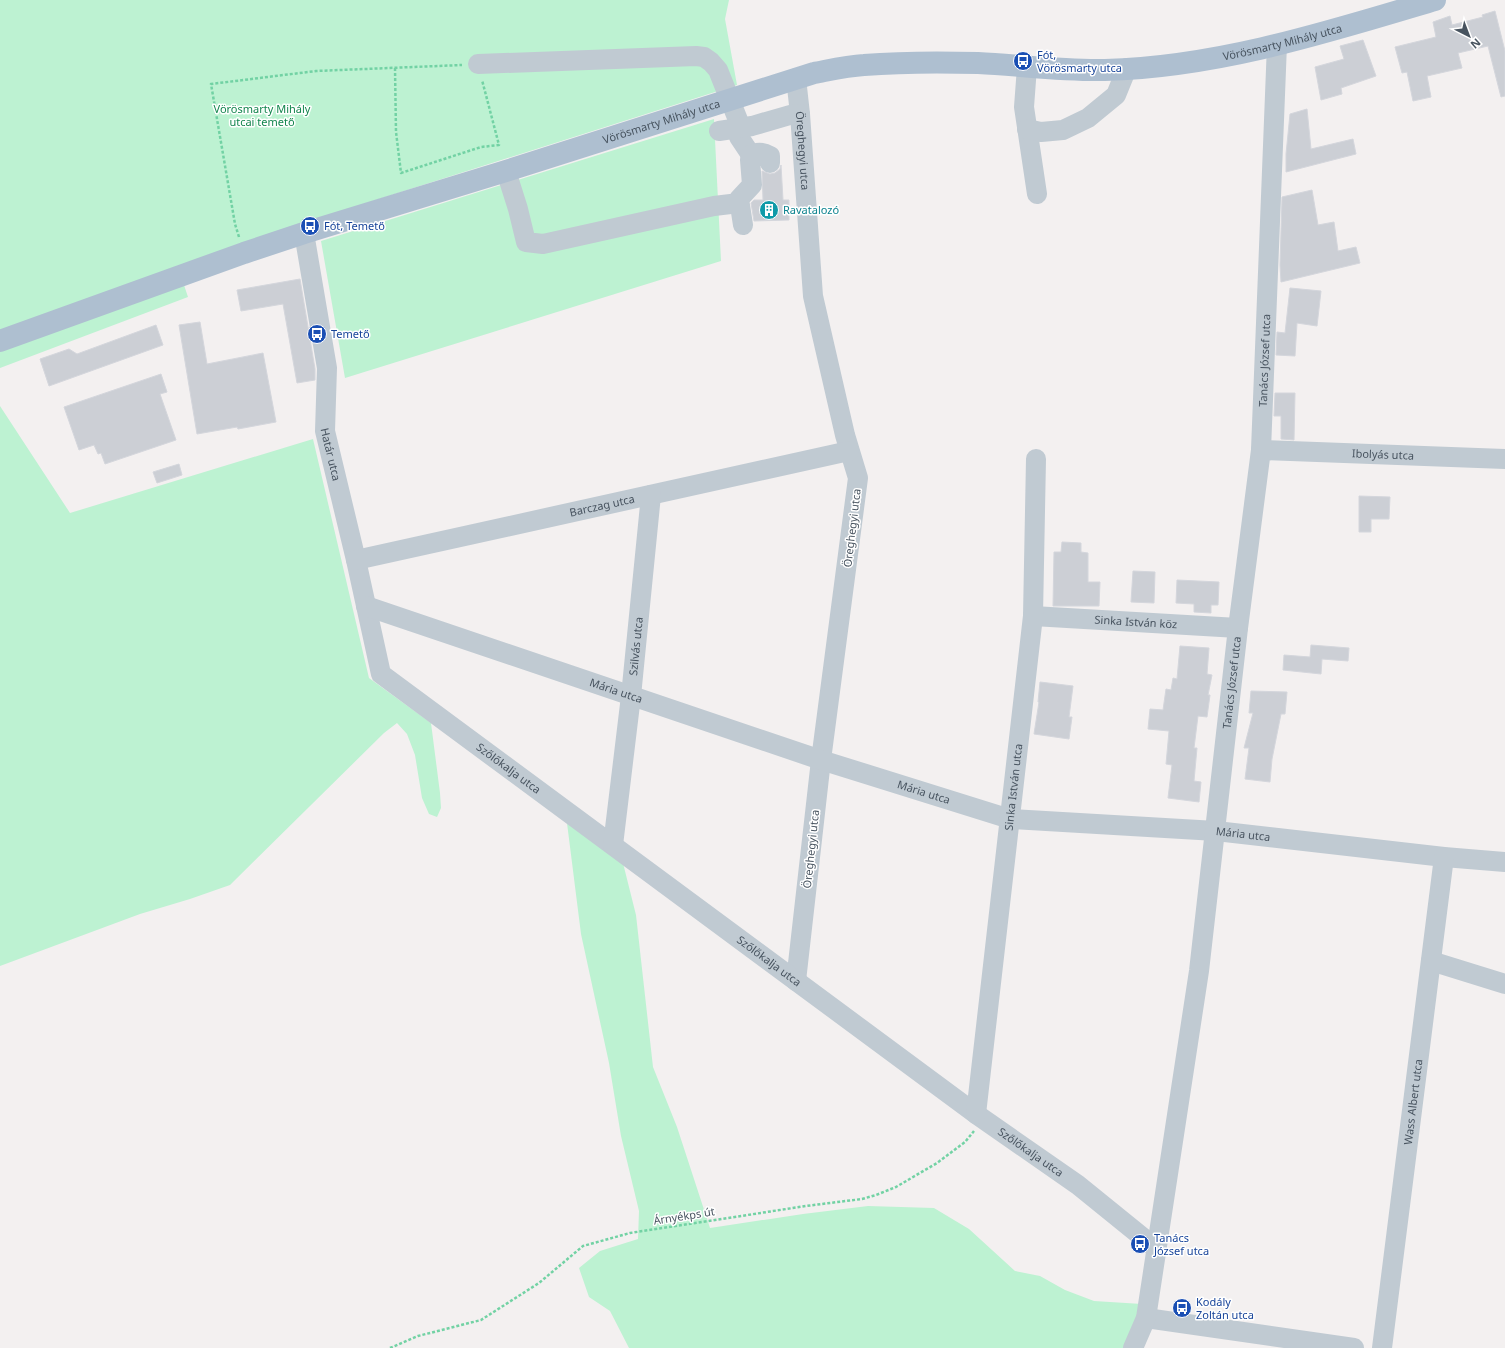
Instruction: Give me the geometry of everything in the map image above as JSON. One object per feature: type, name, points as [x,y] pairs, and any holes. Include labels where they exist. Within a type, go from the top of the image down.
[{"type":"main road","name":"Vörösmarty Mihály utca","points":[[0,341],[244,253],[304,233],[506,171],[814,73],[863,65],[977,63],[1079,70],[1147,67],[1210,58],[1277,44],[1327,32],[1435,0]]},
{"type":"street","name":"Tanács József utca","points":[[1133,1348],[1146,1318],[1199,970],[1238,628],[1261,450],[1277,44]]},
{"type":"street","points":[[474,64],[696,56],[704,57],[718,70],[738,120],[729,130]]},
{"type":"street","points":[[1027,67],[1024,107],[1037,194]]},
{"type":"street","points":[[1027,129],[1041,132],[1063,130],[1088,118],[1116,95],[1127,68]]},
{"type":"street","name":"Öreghegyi utca","points":[[796,78],[813,296],[818,323],[849,451],[858,478],[821,760],[796,981]]},
{"type":"street","points":[[729,130],[778,120],[790,115],[800,114]]},
{"type":"street","points":[[729,130],[739,137],[751,155],[752,185],[739,199],[743,225]]},
{"type":"street","points":[[751,155],[756,152],[765,153],[770,156],[770,163]]},
{"type":"street","points":[[506,171],[526,242],[543,244],[714,206],[739,203]]},
{"type":"street","name":"Határ utca","points":[[304,233],[327,368],[324,431],[356,560],[381,674]]},
{"type":"street","name":"Ibolyás utca","points":[[1261,450],[1505,459]]},
{"type":"street","name":"Barczag utca","points":[[356,560],[849,451]]},
{"type":"street","name":"Sinka István utca","points":[[980,1117],[1010,819],[1033,616],[1036,459]]},
{"type":"street","name":"Szilvás utca","points":[[613,845],[631,696],[651,495]]},
{"type":"street","name":"Mária utca","points":[[366,606],[821,760],[1010,819],[1216,831],[1444,857],[1505,862]]},
{"type":"street","name":"Sinka István köz","points":[[1033,616],[1238,628]]},
{"type":"street","name":"Szőlőkalja utca","points":[[381,674],[980,1117],[1078,1185],[1157,1249]]},
{"type":"street","name":"Wass Albert utca","points":[[1382,1348],[1444,857]]},
{"type":"street","points":[[1431,961],[1505,984]]},
{"type":"street","points":[[1146,1318],[1354,1348]]},
{"type":"path","points":[[244,253],[236,224],[212,84],[316,71],[474,64],[499,145],[481,147],[400,173],[396,132],[395,68]]},
{"type":"path","name":"Árnyékps út","points":[[390,1348],[418,1336],[481,1320],[539,1283],[583,1246],[630,1233],[862,1199],[876,1195],[896,1187],[937,1163],[965,1142],[980,1117]]},
{"type":"green space","name":"Vörösmarty Mihály utcai temető","points":[[0,0],[729,0],[725,19],[737,85],[310,221],[178,267],[188,297],[0,368]]},
{"type":"green space","points":[[714,119],[721,261],[345,378],[321,241]]},
{"type":"green space","points":[[0,406],[70,513],[313,439],[369,678],[431,723],[441,808],[437,817],[429,814],[422,798],[415,755],[407,734],[397,723],[384,733],[230,885],[140,914],[0,966]]},
{"type":"green space","points":[[567,823],[623,863],[636,915],[653,1067],[677,1127],[710,1228],[868,1206],[934,1208],[969,1229],[1015,1271],[1040,1276],[1065,1290],[1094,1301],[1142,1304],[1129,1348],[629,1348],[610,1311],[589,1297],[579,1268],[600,1251],[638,1239],[639,1211],[621,1136],[609,1063],[581,934]]},
{"type":"building","points":[[1495,11],[1505,51],[1505,96],[1501,97],[1488,46],[1458,53],[1462,68],[1427,76],[1431,97],[1413,101],[1407,72],[1402,73],[1395,47],[1436,37],[1433,22],[1450,16],[1452,25],[1483,17],[1482,15]]},
{"type":"building","points":[[1363,40],[1376,76],[1341,88],[1342,94],[1321,100],[1315,67],[1344,59],[1340,46]]},
{"type":"building","points":[[1307,109],[1311,149],[1353,139],[1356,154],[1286,172],[1286,154],[1290,114]]},
{"type":"building","name":"Ravatalozó","points":[[781,165],[783,200],[789,200],[789,220],[754,221],[751,203],[754,200],[763,200],[762,171],[770,174],[775,173],[780,169]]},
{"type":"building","points":[[1312,190],[1318,225],[1334,222],[1338,251],[1356,247],[1360,263],[1281,282],[1282,197]]},
{"type":"building","points":[[300,279],[315,369],[315,380],[297,383],[283,304],[241,311],[237,290]]},
{"type":"building","points":[[1290,288],[1321,291],[1317,326],[1297,323],[1295,356],[1276,355],[1277,332],[1285,333]]},
{"type":"building","points":[[200,322],[207,364],[263,353],[276,422],[238,429],[237,427],[197,434],[179,325]]},
{"type":"building","points":[[156,325],[163,345],[49,386],[40,359],[69,349],[77,354]]},
{"type":"building","points":[[161,374],[167,392],[160,394],[176,440],[105,464],[101,453],[98,454],[94,445],[79,450],[64,407]]},
{"type":"building","points":[[1275,393],[1295,393],[1294,440],[1281,439],[1281,416],[1274,416]]},
{"type":"building","points":[[179,464],[182,475],[157,483],[153,472]]},
{"type":"building","points":[[1359,496],[1390,497],[1389,519],[1371,519],[1371,532],[1359,532]]},
{"type":"building","points":[[1062,542],[1081,543],[1081,552],[1088,553],[1088,582],[1100,582],[1099,606],[1053,606],[1054,552],[1061,552]]},
{"type":"building","points":[[1133,571],[1155,572],[1154,603],[1131,602]]},
{"type":"building","points":[[1177,580],[1219,582],[1218,605],[1211,605],[1211,613],[1194,612],[1194,604],[1176,603]]},
{"type":"building","points":[[1311,645],[1349,648],[1348,661],[1322,659],[1321,674],[1283,670],[1284,655],[1310,657]]},
{"type":"building","points":[[1180,646],[1209,648],[1207,674],[1212,675],[1208,695],[1210,695],[1207,717],[1198,716],[1194,748],[1197,748],[1194,781],[1201,782],[1199,802],[1168,798],[1172,765],[1166,764],[1169,731],[1148,729],[1150,709],[1163,710],[1166,689],[1171,690],[1173,678],[1177,679]]},
{"type":"building","points":[[1040,682],[1073,686],[1069,717],[1072,717],[1069,739],[1034,734],[1039,702]]},
{"type":"building","points":[[1251,691],[1287,692],[1285,714],[1281,714],[1272,759],[1270,782],[1245,779],[1249,748],[1244,748],[1253,713],[1249,713]]},
{"type":"place","name":"Fót, Vörösmarty utca","points":[[1023,61]]},
{"type":"place","name":"Ravatalozó","points":[[769,210]]},
{"type":"place","name":"Fót, Temető","points":[[310,226]]},
{"type":"place","name":"Temető","points":[[317,334]]},
{"type":"place","name":"Tanács József utca","points":[[1140,1244]]},
{"type":"place","name":"Kodály Zoltán utca","points":[[1182,1308]]}]
